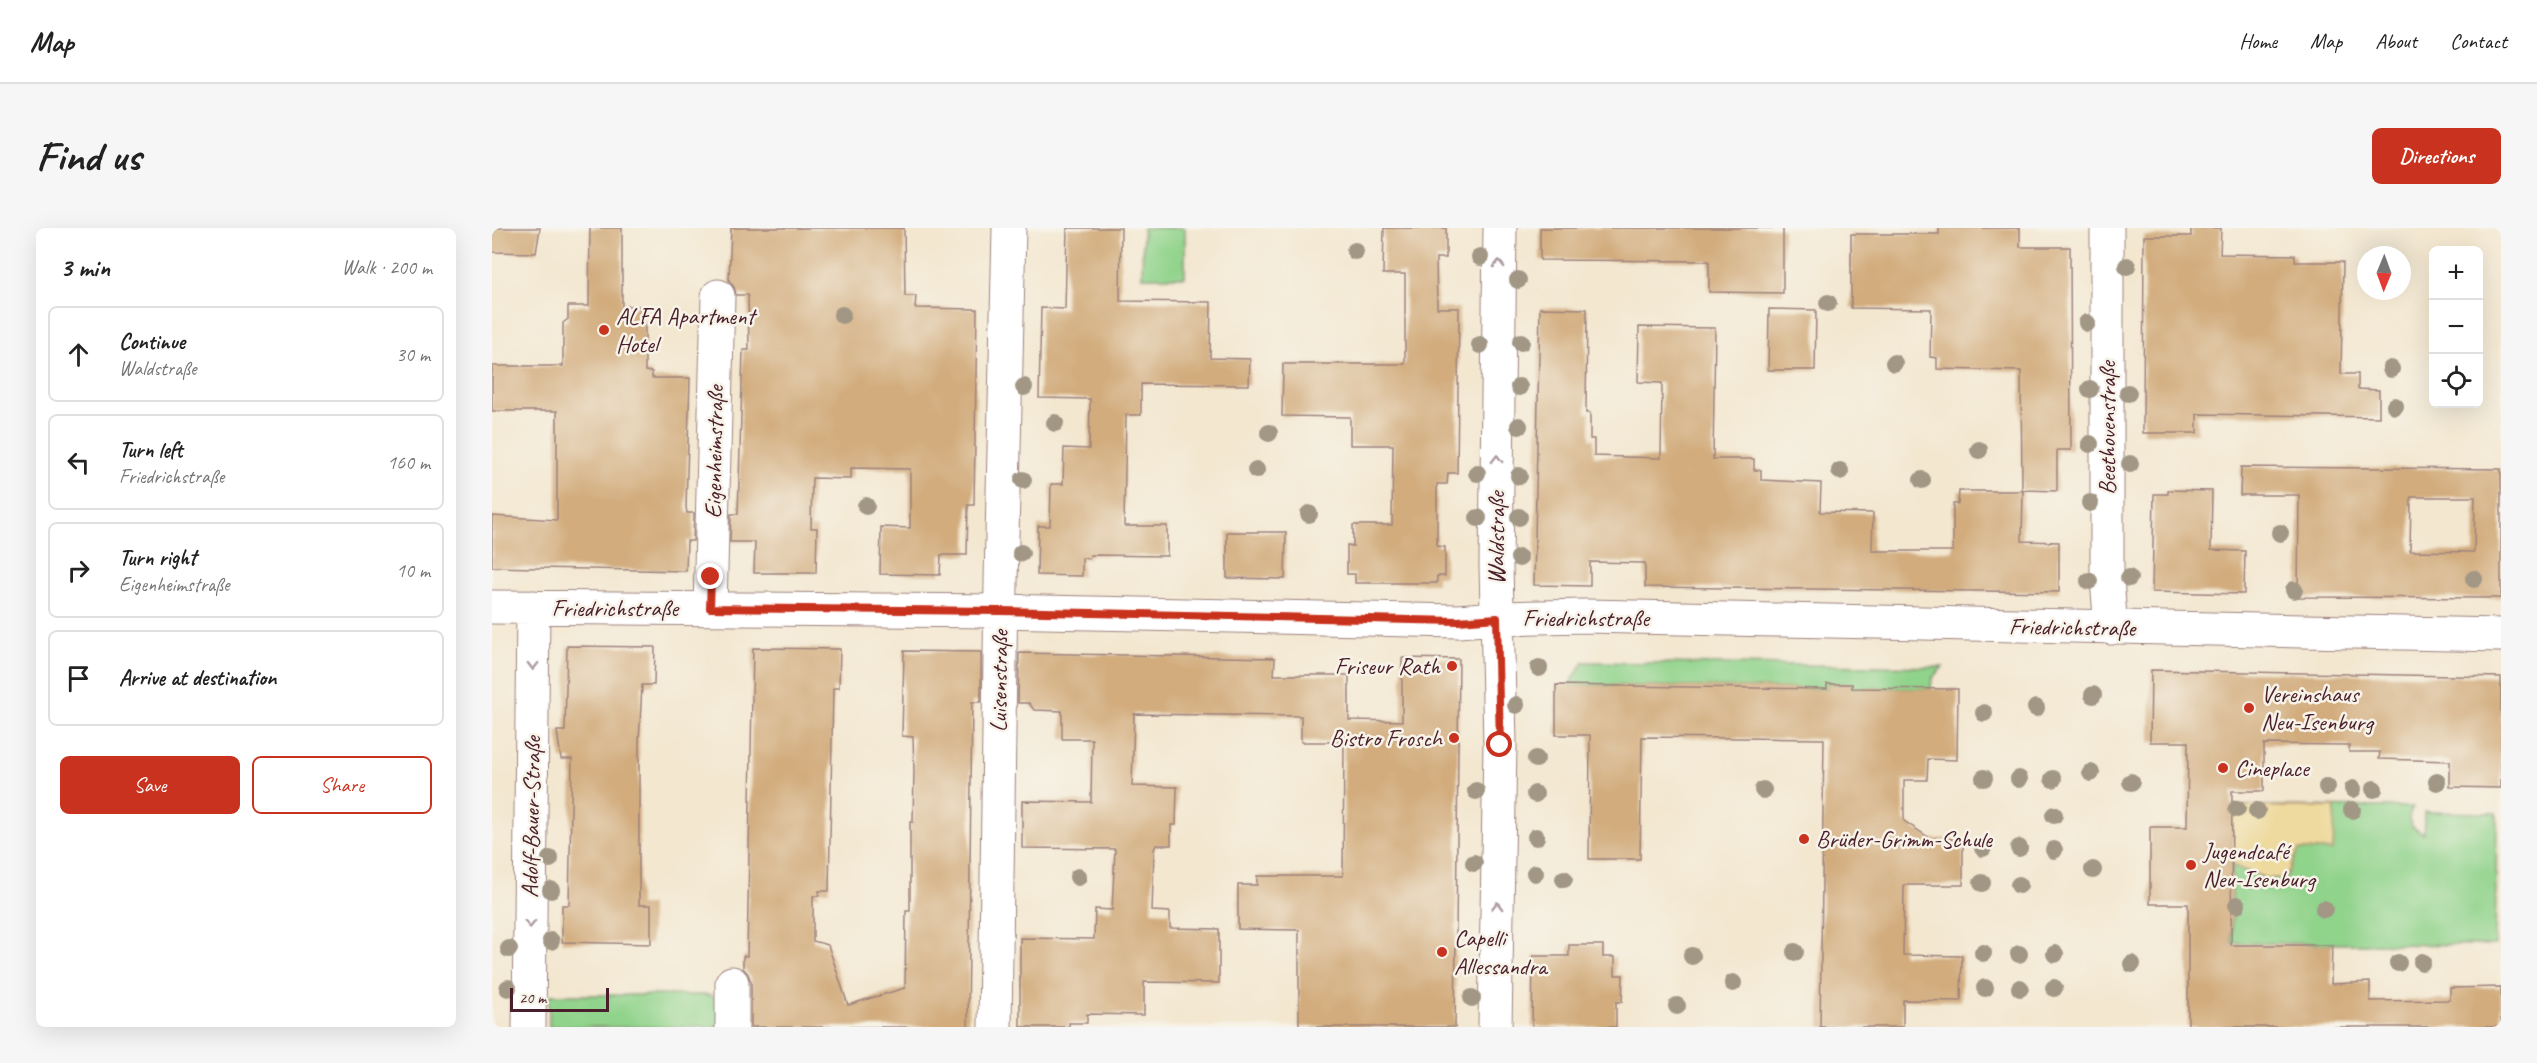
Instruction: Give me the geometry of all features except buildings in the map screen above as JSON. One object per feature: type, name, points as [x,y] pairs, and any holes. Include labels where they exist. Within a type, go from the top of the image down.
[{"type":"street","name":"Luisenstraße","points":[[995,1027],[1000,611],[1009,228]]},
{"type":"street","name":"Waldstraße","points":[[1495,1027],[1500,745],[1497,618],[1500,228]]},
{"type":"street","name":"Beethovenstraße","points":[[2107,228],[2110,628]]},
{"type":"street","name":"Eigenheimstraße","points":[[710,608],[718,296]]},
{"type":"street","name":"Friedrichstraße","points":[[492,607],[1000,611],[1458,621],[1586,616],[2501,635]]},
{"type":"street","name":"Adolf-Bauer-Straße","points":[[529,1027],[533,608]]},
{"type":"street","points":[[732,983],[732,1027]]},
{"type":"green space","points":[[1143,228],[1185,228],[1185,277],[1142,277]]},
{"type":"green space","points":[[1584,662],[1943,667],[1932,678],[1931,689],[1853,688],[1852,684],[1827,684],[1827,689],[1569,685]]},
{"type":"green space","points":[[2232,806],[2413,807],[2409,816],[2410,823],[2415,829],[2424,833],[2424,812],[2497,813],[2495,945],[2232,943]]},
{"type":"green space","points":[[549,995],[709,995],[719,1000],[723,1027],[549,1027]]},
{"type":"sand","points":[[2232,806],[2335,807],[2333,850],[2299,850],[2285,879],[2265,878],[2232,865]]},
{"type":"place","name":"ALFA Apartment Hotel","points":[[604,330]]},
{"type":"place","name":"Friseur Rath","points":[[1452,666]]},
{"type":"place","name":"Vereinshaus Neu-Isenburg","points":[[2249,708]]},
{"type":"place","name":"Bistro Frosch","points":[[1454,738]]},
{"type":"place","name":"Cineplace","points":[[2223,768]]},
{"type":"place","name":"Brüder-Grimm-Schule","points":[[1804,839]]},
{"type":"place","name":"Jugendcafé Neu-Isenburg","points":[[2191,865]]},
{"type":"place","name":"Capelli Allessandra","points":[[1442,952]]},
{"type":"route","points":[[711,577],[710,608],[1000,611],[1458,621],[1497,618],[1500,745]]}]
